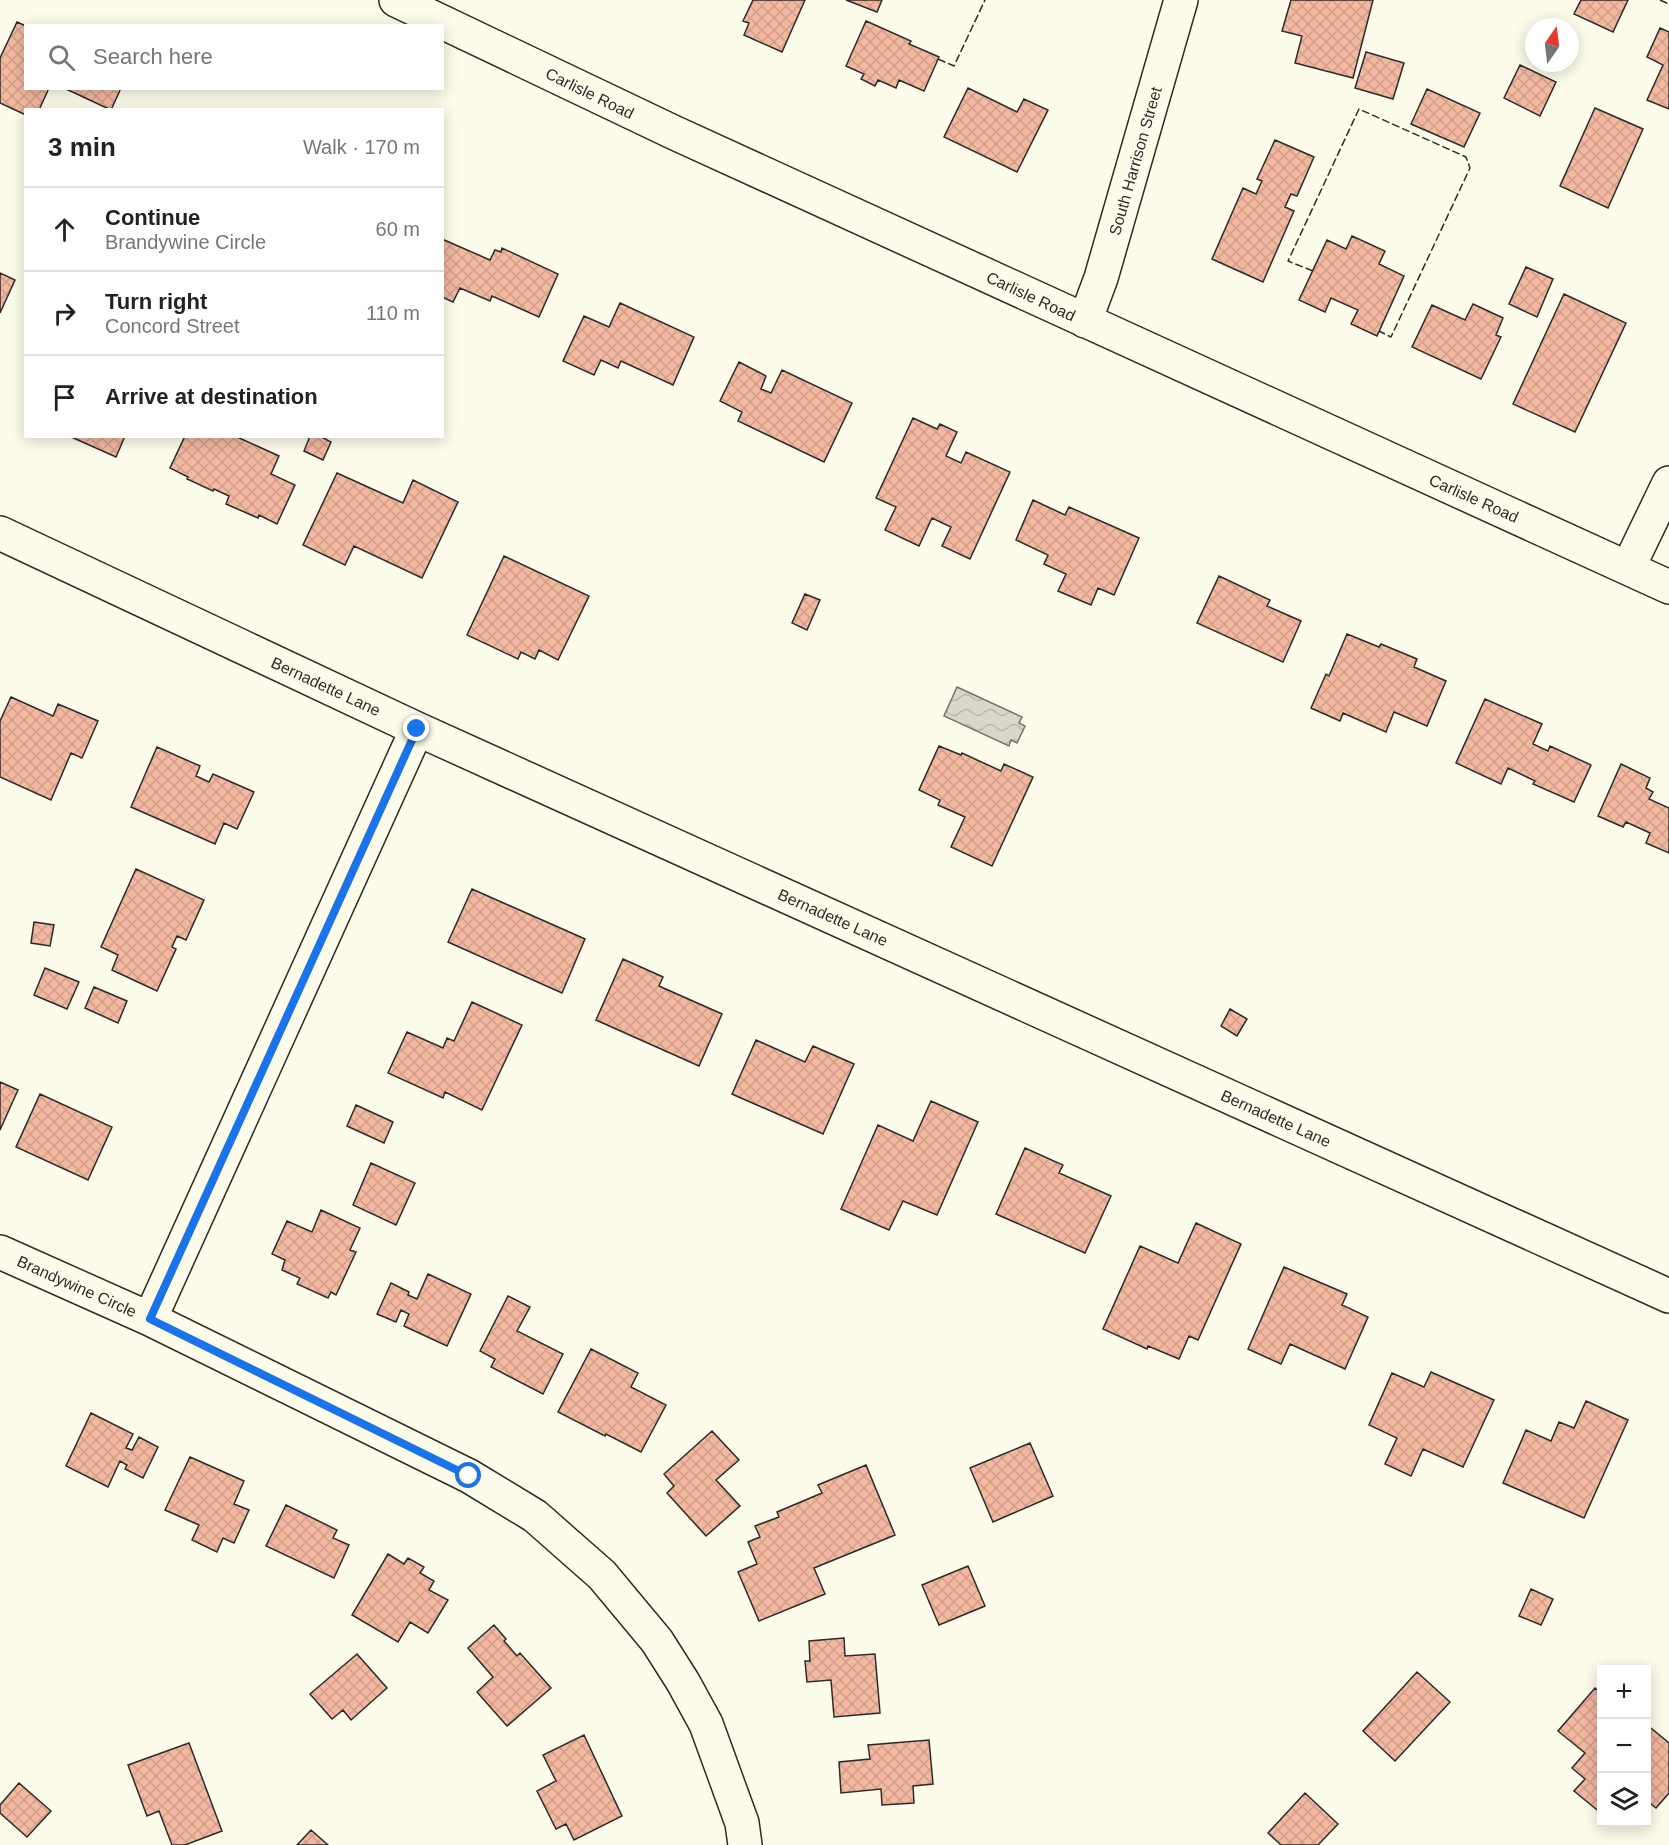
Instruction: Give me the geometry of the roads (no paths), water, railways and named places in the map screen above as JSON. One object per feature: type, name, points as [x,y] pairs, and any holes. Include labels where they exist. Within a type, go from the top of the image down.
[{"type":"street","name":"Carlisle Road","points":[[396,0],[675,133],[1669,587]]},
{"type":"street","name":"South Harrison Street","points":[[1085,321],[1101,278],[1181,0]]},
{"type":"street","points":[[1629,568],[1669,483]]},
{"type":"street","name":"Bernadette Lane","points":[[0,533],[417,729],[1669,1296]]},
{"type":"street","points":[[150,1319],[417,729]]},
{"type":"street","name":"Brandywine Circle","points":[[0,1252],[150,1319],[469,1476],[535,1516],[602,1575],[657,1641],[706,1725],[742,1823],[745,1845]]},
{"type":"water","points":[[957,687],[1022,717],[1019,723],[1025,726],[1017,743],[1011,740],[1009,746],[944,716]]}]
